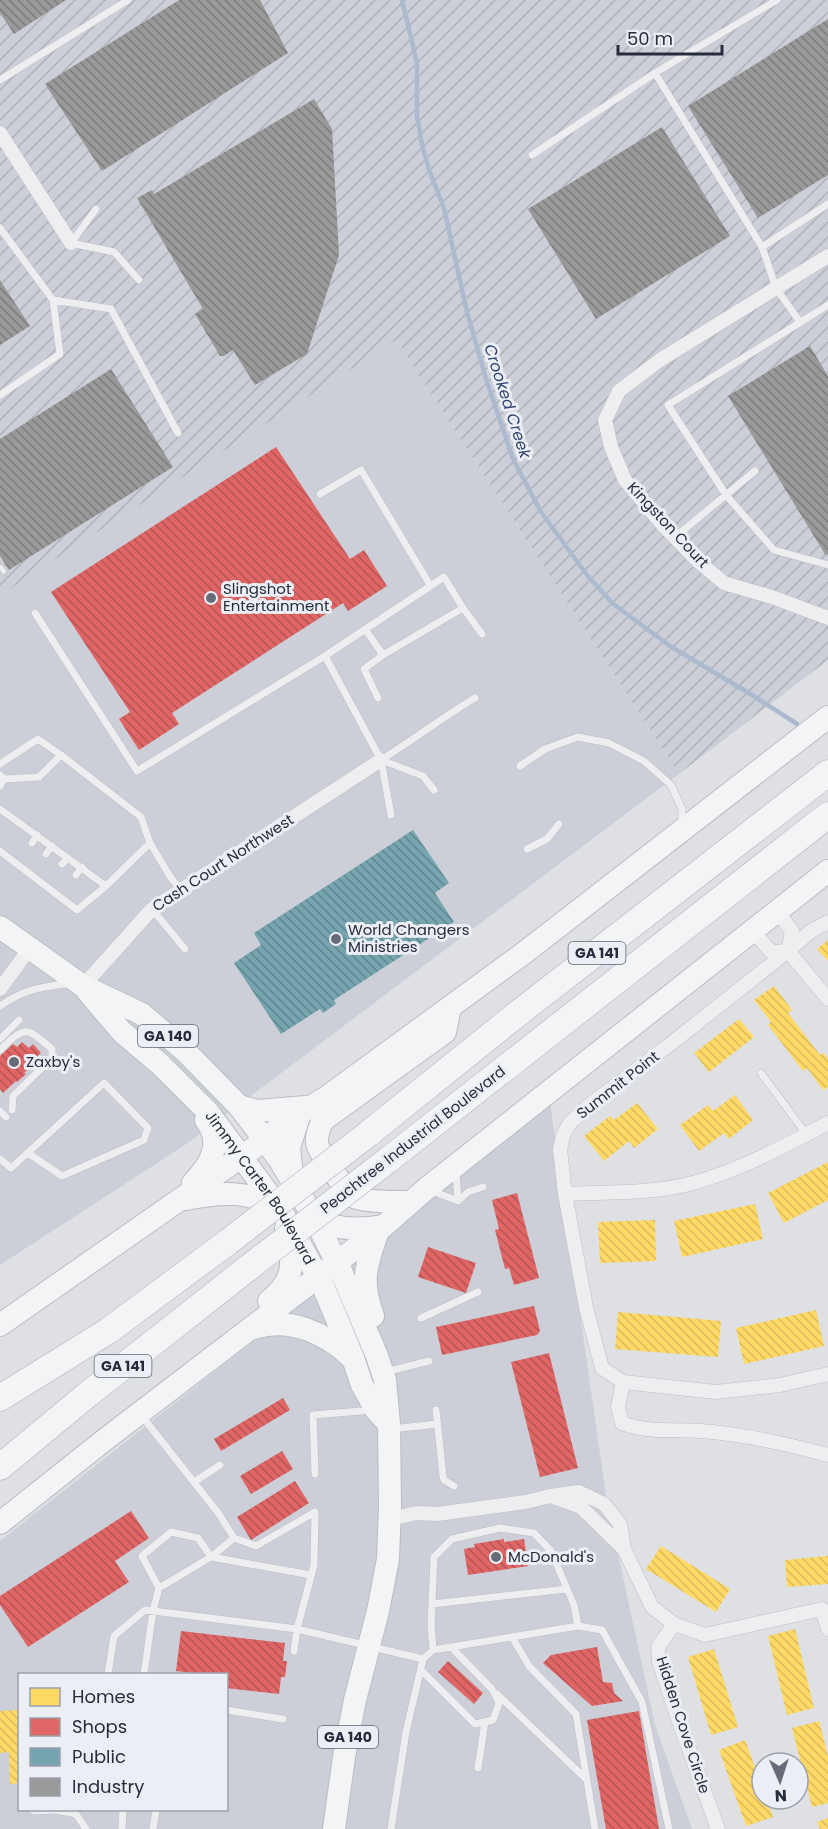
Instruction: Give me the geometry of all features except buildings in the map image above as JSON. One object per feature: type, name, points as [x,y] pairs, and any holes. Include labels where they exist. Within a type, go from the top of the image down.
[{"type":"highway","name":"GA 141","points":[[0,1398],[108,1331],[228,1242],[828,773]]},
{"type":"highway","name":"Peachtree Industrial Boulevard","points":[[0,1467],[248,1268],[828,815]]},
{"type":"main road","points":[[0,1325],[242,1156],[260,1136],[307,1109],[524,953],[828,717]]},
{"type":"main road","points":[[0,1523],[250,1329],[332,1272],[418,1196],[828,871]]},
{"type":"main road","name":"Jimmy Carter Boulevard","points":[[0,927],[80,984],[142,1014],[186,1052],[239,1106],[260,1136],[288,1206]]},
{"type":"main road","name":"Jimmy Carter Boulevard","points":[[80,984],[122,1032],[196,1099],[242,1156],[288,1206],[332,1272],[383,1373],[390,1519],[388,1559],[378,1611],[355,1700],[344,1756],[334,1829]]},
{"type":"main road","points":[[418,1196],[366,1200],[355,1197],[326,1162],[317,1144],[318,1133],[323,1120],[445,1032],[450,1007]]},
{"type":"main road","points":[[122,1032],[145,1061],[197,1108],[213,1129],[214,1150],[205,1171],[176,1202]]},
{"type":"main road","points":[[239,1106],[257,1111],[307,1109]]},
{"type":"main road","points":[[107,1438],[113,1420],[282,1291],[292,1264],[288,1206],[289,1149],[307,1109]]},
{"type":"main road","points":[[176,1202],[217,1194],[248,1196],[272,1206],[288,1206],[334,1226],[354,1229],[381,1228]]},
{"type":"main road","points":[[288,1206],[310,1248],[332,1272]]},
{"type":"main road","points":[[381,1228],[369,1255],[364,1285],[367,1300],[395,1374],[396,1404],[384,1421]]},
{"type":"main road","name":"Jimmy Carter Boulevard","points":[[332,1272],[353,1359],[362,1385],[384,1421]]},
{"type":"main road","points":[[250,1329],[273,1324],[297,1326],[326,1338],[341,1347],[353,1359]]},
{"type":"street","points":[[0,133],[70,243]]},
{"type":"street","name":"Kingston Court","points":[[828,256],[660,360],[619,391],[605,420],[611,447],[625,480],[699,562],[724,583],[772,597],[828,618]]},
{"type":"street","name":"Cash Court Northwest","points":[[80,984],[152,909],[381,760]]},
{"type":"street","points":[[777,911],[792,932],[788,951]]},
{"type":"street","name":"Summit Point","points":[[622,1382],[602,1368],[586,1307],[565,1194],[560,1149],[564,1135],[570,1123],[593,1102],[673,1042],[788,951],[811,930],[828,922]]},
{"type":"street","points":[[752,930],[771,952],[788,951]]},
{"type":"street","points":[[0,989],[30,948]]},
{"type":"street","points":[[788,951],[828,999]]},
{"type":"street","points":[[565,1194],[650,1190],[692,1183],[749,1162],[828,1123]]},
{"type":"street","points":[[828,1374],[780,1385],[716,1392],[622,1382],[618,1407],[622,1423],[637,1429],[702,1431],[778,1442],[828,1455]]},
{"type":"street","points":[[390,1519],[417,1513],[437,1514],[526,1502],[579,1492],[604,1504],[620,1524],[624,1549],[652,1607],[674,1624],[705,1635],[822,1609],[828,1629]]},
{"type":"street","name":"Hidden Cove Circle","points":[[674,1624],[658,1647],[659,1661],[718,1829]]},
{"type":"lane","points":[[0,80],[128,0]]},
{"type":"lane","points":[[531,155],[655,73],[777,0]]},
{"type":"lane","points":[[655,73],[762,247],[776,288],[800,322]]},
{"type":"lane","points":[[762,247],[828,204]]},
{"type":"lane","points":[[96,209],[70,243],[114,252],[139,280]]},
{"type":"lane","points":[[0,228],[54,300],[60,354],[0,394]]},
{"type":"lane","points":[[54,300],[111,309],[178,433]]},
{"type":"lane","points":[[828,305],[668,405],[726,495],[774,550],[828,565]]},
{"type":"lane","points":[[320,494],[361,470],[430,585]]},
{"type":"lane","points":[[675,537],[756,471]]},
{"type":"lane","points":[[35,613],[138,771],[325,656],[444,577],[482,634]]},
{"type":"lane","points":[[378,698],[364,669],[463,608]]},
{"type":"lane","points":[[365,629],[383,656]]},
{"type":"lane","points":[[325,656],[381,760],[391,815]]},
{"type":"lane","points":[[381,760],[475,698]]},
{"type":"lane","points":[[520,766],[545,749],[578,737],[609,743],[644,761],[671,785],[682,809],[682,831]]},
{"type":"lane","points":[[0,764],[38,739],[61,755],[141,817],[150,843],[181,890]]},
{"type":"lane","points":[[1,780],[39,777],[61,755]]},
{"type":"lane","points":[[381,760],[423,776],[434,790]]},
{"type":"lane","points":[[0,808],[6,818],[52,846],[106,886]]},
{"type":"lane","points":[[527,849],[547,839],[559,824]]},
{"type":"lane","points":[[32,843],[37,836]]},
{"type":"lane","points":[[3,851],[62,893],[77,910],[106,886],[150,843]]},
{"type":"lane","points":[[45,854],[52,846]]},
{"type":"lane","points":[[62,864],[68,858]]},
{"type":"lane","points":[[76,875],[82,867]]},
{"type":"lane","points":[[152,909],[185,949]]},
{"type":"lane","points":[[0,1006],[18,994],[34,988],[80,984]]},
{"type":"lane","points":[[0,1039],[19,1020]]},
{"type":"lane","points":[[0,1050],[16,1034],[23,1031],[32,1033],[52,1049],[52,1058],[14,1096],[12,1110]]},
{"type":"lane","points":[[760,1073],[807,1135]]},
{"type":"lane","points":[[0,1159],[11,1168],[104,1083],[148,1128],[144,1140],[62,1176],[28,1153]]},
{"type":"lane","points":[[457,1165],[458,1201]]},
{"type":"lane","points":[[418,1196],[458,1201],[468,1192],[483,1187]]},
{"type":"lane","points":[[421,1318],[478,1292]]},
{"type":"lane","points":[[393,1370],[429,1361]]},
{"type":"lane","points":[[436,1410],[444,1480],[454,1486]]},
{"type":"lane","points":[[140,1413],[219,1514],[234,1538],[256,1546],[315,1512],[314,1565],[297,1629],[294,1651]]},
{"type":"lane","points":[[315,1474],[313,1415],[437,1424]]},
{"type":"lane","points":[[194,1482],[220,1465]]},
{"type":"lane","points":[[433,1650],[431,1625],[434,1557],[452,1539],[500,1528],[534,1533],[551,1551],[574,1605],[578,1626]]},
{"type":"lane","points":[[144,1673],[153,1611],[159,1588],[142,1556],[171,1532],[198,1538],[211,1557],[311,1575]]},
{"type":"lane","points":[[159,1588],[211,1557],[234,1538]]},
{"type":"lane","points":[[432,1604],[567,1589]]},
{"type":"lane","points":[[108,1673],[114,1636],[145,1610],[297,1629],[423,1659]]},
{"type":"lane","points":[[391,1829],[406,1732],[423,1659],[433,1650],[578,1626],[602,1630],[642,1702],[669,1829]]},
{"type":"lane","points":[[512,1637],[529,1666],[576,1714],[594,1829]]},
{"type":"lane","points":[[451,1647],[586,1779]]},
{"type":"lane","points":[[421,1670],[475,1724],[493,1720],[499,1703],[492,1689]]},
{"type":"lane","points":[[228,1710],[282,1719]]},
{"type":"lane","points":[[478,1767],[485,1722]]},
{"type":"lane","points":[[61,1811],[76,1814],[86,1829]]},
{"type":"lane","points":[[122,1829],[123,1811]]},
{"type":"lane","points":[[153,1829],[156,1811]]},
{"type":"shaded area","points":[[0,0],[828,0],[828,660],[679,774],[396,340],[0,595]]},
{"type":"shaded area","points":[[396,340],[679,774],[188,1143],[0,1265],[0,595]]},
{"type":"shaded area","points":[[549,1096],[607,1503],[655,1725],[692,1829],[0,1829],[0,1541],[356,1260]]},
{"type":"waterway","name":"Crooked Creek","points":[[402,0],[417,63],[417,116],[422,144],[429,170],[444,208],[467,312],[486,379],[513,459],[541,512],[587,575],[612,603],[670,646],[797,724]]},
{"type":"railway","points":[[0,566],[5,573]]},
{"type":"place","name":"Slingshot Entertainment","points":[[211,598]]},
{"type":"place","name":"World Changers Ministries","points":[[336,939]]},
{"type":"place","name":"Zaxby's","points":[[14,1062]]},
{"type":"place","name":"McDonald's","points":[[496,1557]]}]
